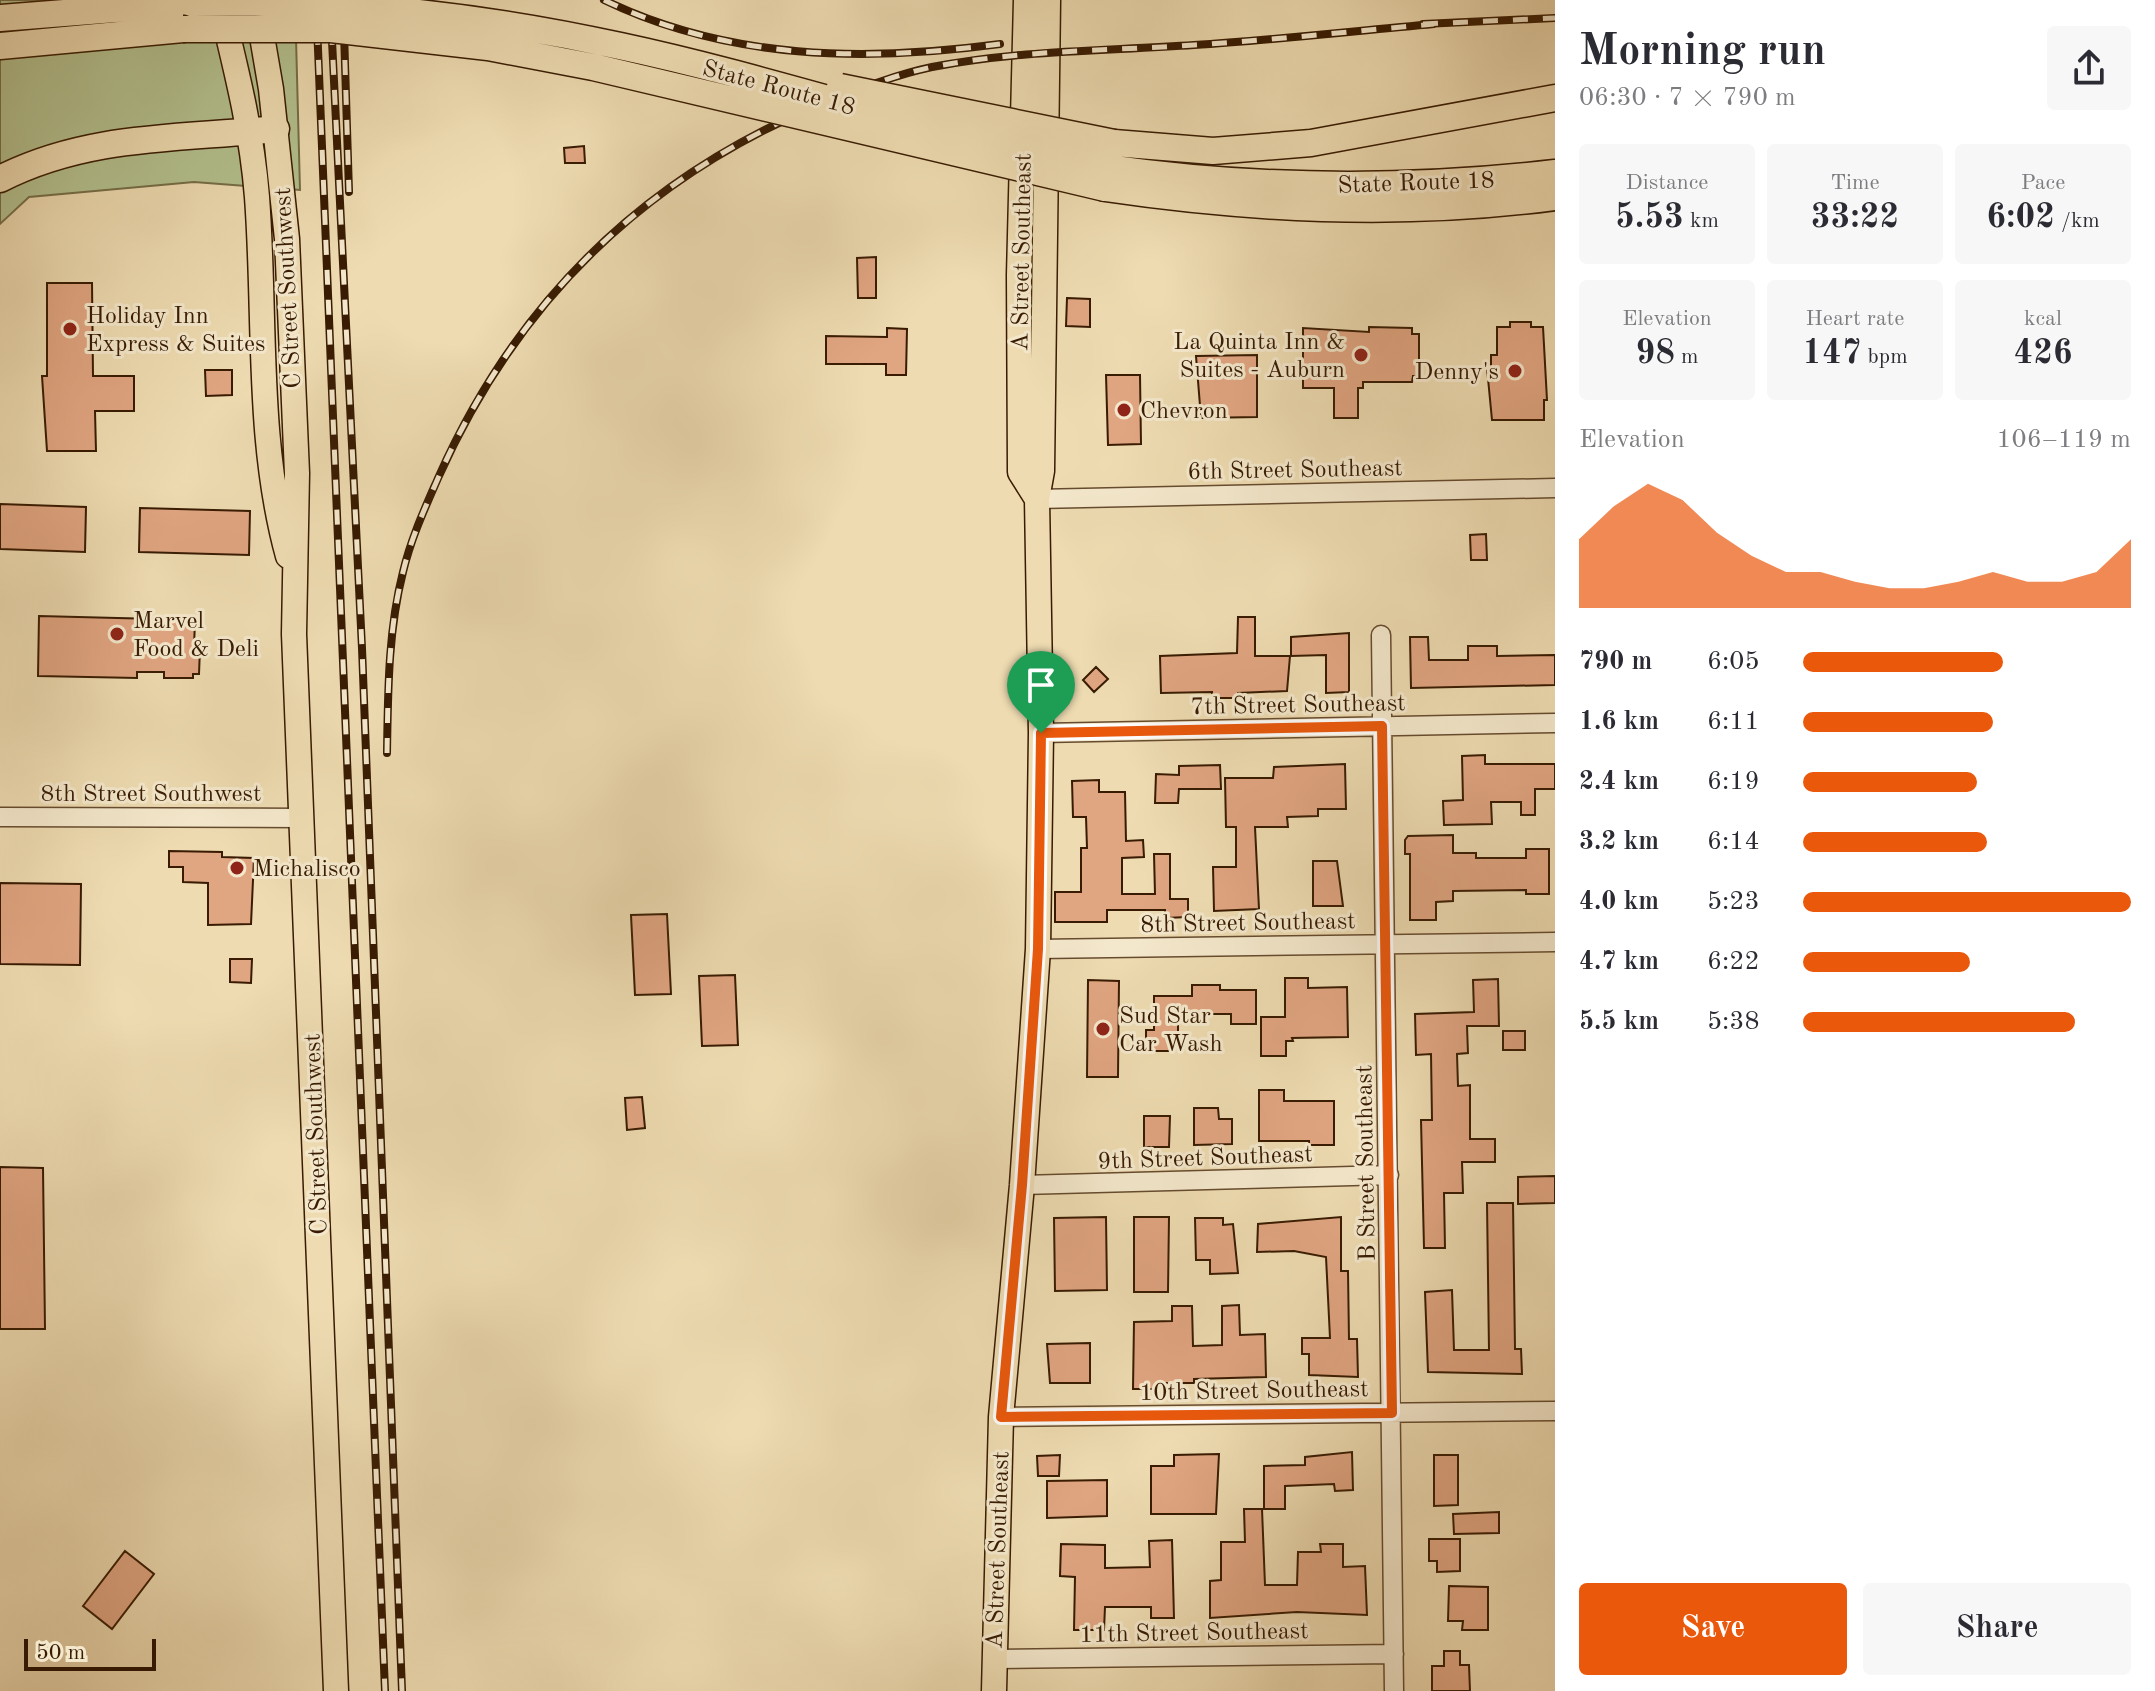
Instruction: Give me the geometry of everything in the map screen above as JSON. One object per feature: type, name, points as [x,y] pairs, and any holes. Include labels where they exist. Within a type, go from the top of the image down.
[{"type":"highway","points":[[156,0],[192,3]]},
{"type":"highway","name":"State Route 18","points":[[0,18],[192,3],[311,3],[457,17],[607,43],[749,77],[963,137],[1109,166],[1235,205],[1412,208],[1555,197]]},
{"type":"highway","name":"State Route 18","points":[[0,46],[183,29],[331,29],[515,51],[1109,166],[1233,182],[1322,185],[1460,182],[1555,173]]},
{"type":"highway","points":[[1109,166],[1213,151],[1311,143],[1555,98]]},
{"type":"highway","points":[[0,179],[39,160],[93,145],[276,129]]},
{"type":"highway","points":[[1412,208],[1459,219],[1555,214]]},
{"type":"main road","name":"C Street Southwest","points":[[219,0],[249,132],[257,201],[272,487],[294,578]]},
{"type":"main road","name":"C Street Southwest","points":[[256,0],[271,89],[287,239],[297,473],[294,578],[302,818],[336,1691]]},
{"type":"main road","points":[[271,89],[274,0]]},
{"type":"main road","name":"A Street Southeast","points":[[1026,0],[1019,275],[1020,472],[1037,499]]},
{"type":"main road","name":"A Street Southeast","points":[[994,1691],[1001,1417],[1022,1185],[1038,949],[1041,733],[1037,499],[1042,471],[1048,0]]},
{"type":"street","name":"6th Street Southeast","points":[[1037,499],[1555,488]]},
{"type":"street","name":"B Street Southeast","points":[[1381,635],[1394,1691]]},
{"type":"street","name":"7th Street Southeast","points":[[1041,733],[1555,723]]},
{"type":"street","name":"8th Street Southwest","points":[[0,817],[302,818]]},
{"type":"street","name":"8th Street Southeast","points":[[1038,949],[1555,942]]},
{"type":"street","name":"9th Street Southeast","points":[[1022,1185],[1389,1175]]},
{"type":"street","name":"10th Street Southeast","points":[[1001,1417],[1555,1411]]},
{"type":"street","name":"11th Street Southeast","points":[[994,1659],[1394,1654]]},
{"type":"green space","points":[[0,0],[295,0],[300,190],[194,182],[29,197],[0,224]]},
{"type":"building","points":[[584,146],[585,163],[565,163],[564,148]]},
{"type":"building","points":[[876,257],[876,298],[858,298],[857,258]]},
{"type":"building","name":"Holiday Inn Express & Suites","points":[[47,283],[92,283],[93,376],[134,376],[134,411],[95,411],[96,451],[47,451],[42,376],[47,376]]},
{"type":"building","points":[[1067,298],[1090,299],[1090,327],[1066,326]]},
{"type":"building","name":"Denny's","points":[[1510,322],[1531,322],[1531,327],[1543,327],[1547,400],[1544,400],[1544,420],[1492,420],[1487,368],[1491,368],[1491,355],[1497,355],[1497,327],[1510,327]]},
{"type":"building","name":"La Quinta Inn & Suites - Auburn","points":[[1369,327],[1412,328],[1412,334],[1419,334],[1419,376],[1413,376],[1412,382],[1363,382],[1363,388],[1358,388],[1358,418],[1334,418],[1334,388],[1303,388],[1303,328],[1369,332]]},
{"type":"building","points":[[887,328],[907,329],[906,375],[886,375],[886,364],[826,364],[826,336],[887,337]]},
{"type":"building","points":[[1257,355],[1257,417],[1201,418],[1196,356]]},
{"type":"building","points":[[205,370],[232,370],[232,395],[206,396]]},
{"type":"building","name":"Chevron","points":[[1106,375],[1140,375],[1141,444],[1108,445]]},
{"type":"building","points":[[0,504],[86,507],[85,552],[0,549]]},
{"type":"building","points":[[140,508],[250,511],[249,555],[139,552]]},
{"type":"building","points":[[1486,534],[1487,560],[1471,560],[1470,535]]},
{"type":"building","name":"Marvel Food & Deli","points":[[39,616],[195,620],[194,648],[200,648],[199,674],[193,674],[193,678],[164,678],[164,672],[137,672],[137,678],[38,676]]},
{"type":"building","points":[[1238,617],[1255,617],[1255,656],[1290,656],[1287,691],[1238,693],[1238,698],[1212,698],[1212,692],[1161,693],[1160,656],[1237,653]]},
{"type":"building","points":[[1349,633],[1349,692],[1326,693],[1326,655],[1291,656],[1291,637]]},
{"type":"building","points":[[1410,637],[1428,637],[1429,660],[1468,660],[1468,646],[1497,646],[1497,656],[1555,655],[1555,685],[1411,688]]},
{"type":"building","points":[[1096,667],[1108,679],[1094,692],[1083,680]]},
{"type":"building","points":[[1485,755],[1485,764],[1555,764],[1555,789],[1535,789],[1535,815],[1521,815],[1521,802],[1491,802],[1492,824],[1444,825],[1443,801],[1463,800],[1462,756]]},
{"type":"building","points":[[1345,764],[1346,809],[1318,809],[1318,816],[1287,817],[1288,827],[1255,827],[1259,909],[1214,911],[1213,867],[1236,867],[1236,827],[1226,827],[1225,778],[1273,778],[1274,767]]},
{"type":"building","points":[[1220,765],[1221,789],[1179,789],[1178,803],[1155,803],[1156,774],[1179,775],[1179,766]]},
{"type":"building","points":[[1099,780],[1099,792],[1125,792],[1126,841],[1143,840],[1144,857],[1122,858],[1122,894],[1155,894],[1154,854],[1170,854],[1170,899],[1188,899],[1188,917],[1165,918],[1165,910],[1107,910],[1107,922],[1055,922],[1055,892],[1081,892],[1081,848],[1087,848],[1086,817],[1073,817],[1072,781]]},
{"type":"building","points":[[1453,835],[1453,853],[1476,853],[1476,858],[1526,858],[1526,849],[1549,849],[1549,894],[1526,894],[1526,890],[1453,891],[1453,901],[1436,902],[1436,920],[1410,920],[1410,854],[1405,854],[1405,840],[1408,836]]},
{"type":"building","points":[[169,851],[222,852],[222,857],[254,858],[251,924],[208,925],[208,883],[183,882],[183,867],[169,867]]},
{"type":"building","points":[[1313,861],[1337,861],[1343,906],[1313,906]]},
{"type":"building","points":[[0,883],[81,884],[80,965],[0,964]]},
{"type":"building","points":[[667,914],[671,994],[635,995],[631,915]]},
{"type":"building","points":[[230,959],[252,959],[251,983],[230,982]]},
{"type":"building","points":[[735,975],[738,1045],[702,1046],[699,976]]},
{"type":"building","points":[[1285,978],[1308,978],[1308,988],[1347,987],[1348,1037],[1292,1038],[1293,1041],[1286,1041],[1286,1056],[1261,1056],[1261,1017],[1285,1017]]},
{"type":"building","points":[[1498,979],[1499,1026],[1467,1026],[1468,1053],[1457,1054],[1458,1086],[1470,1085],[1470,1139],[1495,1139],[1495,1162],[1462,1162],[1463,1193],[1444,1193],[1445,1248],[1424,1248],[1421,1120],[1432,1120],[1431,1054],[1416,1055],[1415,1014],[1474,1012],[1473,980]]},
{"type":"building","name":"Sud Star Car Wash","points":[[1088,980],[1119,981],[1118,1077],[1087,1077]]},
{"type":"building","points":[[1192,985],[1220,985],[1220,990],[1256,990],[1256,1024],[1231,1024],[1231,1014],[1178,1014],[1178,1032],[1171,1033],[1171,1051],[1146,1051],[1146,1030],[1154,1030],[1154,996],[1192,996]]},
{"type":"building","points":[[1503,1031],[1525,1031],[1525,1050],[1503,1050]]},
{"type":"building","points":[[1259,1090],[1284,1090],[1284,1101],[1334,1101],[1334,1145],[1309,1145],[1309,1141],[1259,1141]]},
{"type":"building","points":[[642,1097],[645,1128],[627,1130],[625,1098]]},
{"type":"building","points":[[1194,1108],[1218,1108],[1219,1119],[1232,1119],[1232,1144],[1194,1145]]},
{"type":"building","points":[[1144,1116],[1170,1116],[1169,1147],[1144,1147]]},
{"type":"building","points":[[0,1167],[43,1168],[45,1329],[0,1329]]},
{"type":"building","points":[[1555,1176],[1555,1203],[1518,1204],[1518,1177]]},
{"type":"building","points":[[1487,1203],[1513,1203],[1515,1349],[1521,1349],[1522,1374],[1428,1372],[1425,1292],[1452,1290],[1454,1350],[1489,1350]]},
{"type":"building","points":[[1106,1217],[1107,1290],[1055,1291],[1054,1218]]},
{"type":"building","points":[[1134,1217],[1169,1217],[1168,1292],[1134,1292]]},
{"type":"building","points":[[1341,1217],[1341,1271],[1348,1271],[1349,1339],[1357,1339],[1358,1377],[1309,1375],[1309,1354],[1302,1354],[1302,1338],[1330,1338],[1326,1257],[1294,1251],[1257,1252],[1258,1224]]},
{"type":"building","points":[[1195,1218],[1223,1218],[1223,1225],[1233,1224],[1238,1273],[1210,1274],[1210,1260],[1196,1260]]},
{"type":"building","points":[[1239,1305],[1240,1335],[1265,1334],[1266,1377],[1194,1379],[1194,1383],[1157,1383],[1158,1389],[1133,1389],[1134,1322],[1172,1321],[1172,1306],[1192,1306],[1193,1346],[1222,1345],[1222,1306]]},
{"type":"building","points":[[1090,1343],[1090,1383],[1050,1383],[1047,1344]]},
{"type":"building","points":[[1352,1452],[1353,1490],[1335,1491],[1334,1484],[1285,1486],[1285,1509],[1264,1509],[1264,1466],[1305,1465],[1305,1457]]},
{"type":"building","points":[[1219,1454],[1216,1514],[1151,1514],[1151,1466],[1174,1466],[1174,1455]]},
{"type":"building","points":[[1060,1455],[1059,1476],[1038,1476],[1037,1456]]},
{"type":"building","points":[[1434,1455],[1458,1455],[1458,1505],[1434,1506]]},
{"type":"building","points":[[1107,1480],[1107,1516],[1047,1518],[1047,1481]]},
{"type":"building","points":[[1244,1509],[1262,1509],[1265,1585],[1297,1585],[1298,1552],[1321,1552],[1320,1544],[1343,1544],[1343,1567],[1365,1566],[1367,1615],[1297,1612],[1210,1618],[1210,1581],[1221,1580],[1221,1542],[1245,1542]]},
{"type":"building","points":[[1499,1512],[1499,1533],[1454,1534],[1453,1514]]},
{"type":"building","points":[[1429,1539],[1460,1539],[1460,1571],[1437,1572],[1437,1561],[1429,1561]]},
{"type":"building","points":[[1172,1540],[1174,1618],[1151,1618],[1151,1607],[1105,1607],[1104,1630],[1074,1630],[1075,1577],[1060,1576],[1061,1544],[1105,1545],[1105,1568],[1150,1567],[1149,1541]]},
{"type":"building","points":[[125,1551],[154,1574],[112,1629],[83,1606]]},
{"type":"building","points":[[1449,1586],[1488,1587],[1488,1630],[1462,1630],[1463,1621],[1448,1621]]},
{"type":"building","points":[[1444,1651],[1460,1651],[1460,1665],[1469,1665],[1470,1691],[1432,1691],[1432,1666],[1444,1666]]},
{"type":"railway","points":[[316,0],[385,1691]]},
{"type":"railway","points":[[330,0],[362,648],[402,1691]]},
{"type":"railway","points":[[343,0],[349,192]]},
{"type":"railway","points":[[604,0],[651,20],[699,35],[798,51],[899,53],[1000,44]]},
{"type":"railway","points":[[1423,24],[1555,18]]},
{"type":"railway","points":[[387,753],[392,639],[403,572],[424,511],[471,413],[507,354],[548,301],[593,252],[643,208],[698,168],[757,134],[821,104],[932,67],[1030,54],[1224,43],[1434,24]]},
{"type":"place","name":"Holiday Inn Express & Suites","points":[[70,329]]},
{"type":"place","name":"La Quinta Inn & Suites - Auburn","points":[[1361,355]]},
{"type":"place","name":"Denny's","points":[[1515,371]]},
{"type":"place","name":"Chevron","points":[[1124,410]]},
{"type":"place","name":"Marvel Food & Deli","points":[[117,634]]},
{"type":"place","name":"Michalisco","points":[[237,868]]},
{"type":"place","name":"Sud Star Car Wash","points":[[1103,1029]]},
{"type":"route","points":[[1382,726],[1392,1413],[1001,1417],[1022,1185],[1038,949],[1041,733],[1382,726]]}]
